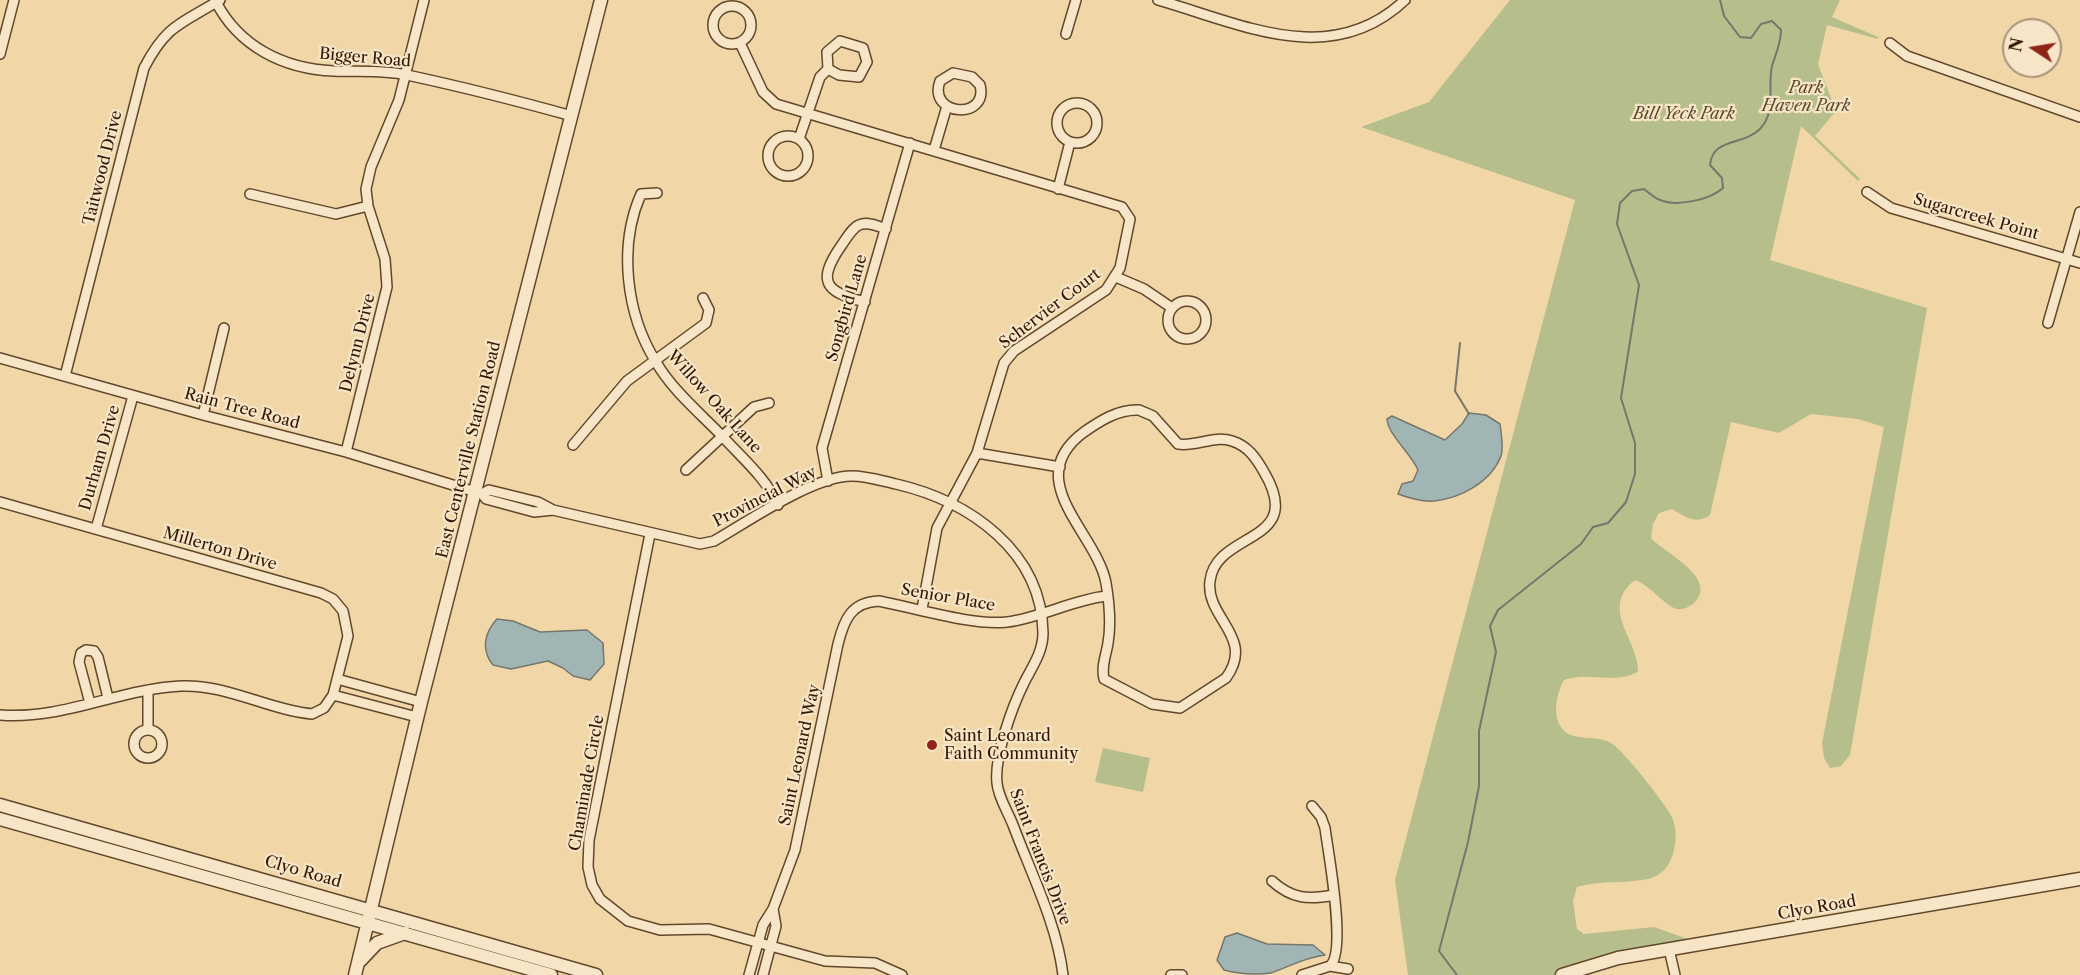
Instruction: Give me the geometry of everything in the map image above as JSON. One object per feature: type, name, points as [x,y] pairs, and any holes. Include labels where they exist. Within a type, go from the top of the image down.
[{"type":"street","points":[[0,54],[14,0]]},
{"type":"street","name":"Delynn Drive","points":[[346,452],[387,287],[385,260],[368,206],[367,180],[393,117],[424,0]]},
{"type":"street","name":"East Centerville Station Road","points":[[356,970],[417,717],[479,493],[601,0]]},
{"type":"street","points":[[1066,34],[1076,0]]},
{"type":"street","points":[[1158,0],[1284,36],[1312,39],[1355,32],[1385,17],[1406,0]]},
{"type":"street","name":"Bigger Road","points":[[217,1],[231,26],[245,40],[283,62],[316,70],[405,74],[572,116]]},
{"type":"street","name":"Taitwood Drive","points":[[65,376],[144,68],[169,31],[190,15],[217,1]]},
{"type":"street","points":[[726,6],[739,7],[749,15],[749,34],[740,43],[723,42],[712,29],[716,13],[726,6]]},
{"type":"street","points":[[840,40],[863,48],[866,67],[858,77],[839,75],[828,69],[827,52],[840,40]]},
{"type":"street","name":"Schervier Court","points":[[740,43],[766,97],[776,104],[1125,209],[1131,225],[1116,277],[1099,296],[1009,355],[1000,371],[977,453],[938,528],[922,609]]},
{"type":"street","points":[[1890,43],[1907,56],[2080,117]]},
{"type":"street","points":[[799,140],[819,77],[828,69]]},
{"type":"street","points":[[934,150],[947,106],[938,92],[944,77],[958,73],[978,82],[981,98],[974,107],[964,110],[947,106]]},
{"type":"street","points":[[1072,103],[1092,109],[1097,119],[1094,134],[1081,143],[1070,142],[1058,130],[1059,113],[1072,103]]},
{"type":"street","points":[[783,137],[799,140],[808,153],[804,169],[790,175],[773,168],[767,160],[773,142],[783,137]]},
{"type":"street","points":[[1058,189],[1070,142]]},
{"type":"street","name":"Songbird Lane","points":[[828,481],[822,448],[910,143]]},
{"type":"street","name":"Sugarcreek Point","points":[[1867,192],[1891,208],[2080,263]]},
{"type":"street","name":"Willow Oak Lane","points":[[657,193],[641,194],[636,204],[628,251],[628,279],[639,323],[656,362],[763,480],[778,505]]},
{"type":"street","points":[[250,194],[336,214],[368,206]]},
{"type":"street","points":[[2048,323],[2080,212]]},
{"type":"street","points":[[865,302],[835,291],[827,279],[826,269],[856,226],[867,223],[886,229]]},
{"type":"street","points":[[1116,277],[1144,289],[1172,308]]},
{"type":"street","points":[[616,280],[628,279]]},
{"type":"street","points":[[573,445],[627,381],[656,362],[706,323],[709,310],[703,298]]},
{"type":"street","points":[[1181,301],[1193,301],[1202,306],[1208,322],[1194,339],[1178,338],[1168,324],[1172,308],[1181,301]]},
{"type":"street","points":[[203,415],[225,328]]},
{"type":"street","name":"Rain Tree Road","points":[[0,358],[133,396],[346,452],[479,493]]},
{"type":"street","name":"Durham Drive","points":[[96,529],[133,396]]},
{"type":"street","points":[[686,470],[754,407],[770,403]]},
{"type":"street","points":[[1139,410],[1153,416],[1178,444],[1216,439],[1243,446],[1257,459],[1273,488],[1276,505],[1267,526],[1224,556],[1210,577],[1212,600],[1234,641],[1236,655],[1226,678],[1180,708],[1152,704],[1104,679],[1102,669],[1108,642],[1106,596],[1103,573],[1062,496],[1060,467],[1068,449],[1081,435],[1116,414],[1139,410]]},
{"type":"street","points":[[977,453],[1060,467]]},
{"type":"street","name":"Provincial Way","points":[[479,493],[489,490],[538,502],[553,510],[690,543],[707,542],[809,487],[851,476],[872,478],[918,489],[971,513],[1004,540],[1026,570],[1036,589],[1041,613]]},
{"type":"street","name":"Millerton Drive","points":[[0,502],[321,593],[333,599],[343,610],[348,628],[333,694]]},
{"type":"street","name":"Chaminade Circle","points":[[650,534],[589,840],[588,867],[592,885],[612,910],[628,921],[646,928],[699,928],[829,962],[875,963],[902,975]]},
{"type":"street","name":"Senior Place","points":[[854,608],[868,601],[879,601],[987,623],[1009,622],[1106,596]]},
{"type":"street","name":"Saint Leonard Way","points":[[749,975],[763,925],[773,909],[800,831],[843,626],[854,608]]},
{"type":"street","name":"Saint Francis Drive","points":[[1041,613],[1043,635],[1040,654],[1008,718],[997,784],[1056,938],[1063,975]]},
{"type":"street","points":[[90,703],[79,662],[81,653],[86,650],[94,651],[98,657],[108,698]]},
{"type":"street","points":[[337,679],[421,702]]},
{"type":"street","points":[[0,715],[45,714],[108,698],[183,686],[216,689],[312,714],[324,708],[333,694],[417,717]]},
{"type":"street","points":[[148,690],[148,730]]},
{"type":"street","name":"Clyo Road","points":[[0,805],[372,909],[596,975]]},
{"type":"street","points":[[1312,806],[1321,817],[1325,828],[1334,895],[1336,958],[1330,966]]},
{"type":"street","name":"Clyo Road","points":[[0,819],[551,975]]},
{"type":"street","name":"Clyo Road","points":[[1562,975],[1594,963],[1669,949],[2080,879]]},
{"type":"street","points":[[1272,881],[1284,891],[1299,898],[1334,895]]},
{"type":"street","name":"Saint Leonard Way","points":[[763,975],[776,926],[773,909]]},
{"type":"street","points":[[356,970],[377,943],[406,933]]},
{"type":"street","points":[[1669,949],[1675,975]]},
{"type":"street","points":[[1302,975],[1330,966],[1348,969]]},
{"type":"street","points":[[1171,975],[1182,975]]},
{"type":"green space","points":[[1510,0],[1840,0],[1832,17],[1878,37],[1878,39],[1827,25],[1818,64],[1836,111],[1815,136],[1860,179],[1858,181],[1801,126],[1770,260],[1927,308],[1850,755],[1841,766],[1830,768],[1824,758],[1822,743],[1884,427],[1858,419],[1811,414],[1779,433],[1731,422],[1710,515],[1696,520],[1672,509],[1659,513],[1653,524],[1651,538],[1695,575],[1700,584],[1700,594],[1694,603],[1684,609],[1677,609],[1635,580],[1625,591],[1620,602],[1620,614],[1637,660],[1638,672],[1619,677],[1582,677],[1564,680],[1556,703],[1558,722],[1565,732],[1578,737],[1605,740],[1625,756],[1668,810],[1676,833],[1674,851],[1667,867],[1654,877],[1638,881],[1596,883],[1577,887],[1573,901],[1577,929],[1584,934],[1654,927],[1702,944],[1562,975],[1408,975],[1395,880],[1575,200],[1361,127],[1429,102]]},
{"type":"green space","points":[[1103,748],[1150,758],[1143,792],[1095,782]]},
{"type":"shaded area","points":[[1469,413],[1486,415],[1500,424],[1502,453],[1490,474],[1474,487],[1444,499],[1425,501],[1398,494],[1402,484],[1413,481],[1418,470],[1395,438],[1387,419],[1392,416],[1445,440],[1462,424]]},
{"type":"shaded area","points":[[497,619],[513,621],[540,632],[587,630],[603,643],[604,664],[590,680],[573,676],[548,661],[511,669],[493,665],[487,653],[486,642],[489,630]]},
{"type":"shaded area","points":[[1237,933],[1267,944],[1313,945],[1325,955],[1304,960],[1271,973],[1247,974],[1224,970],[1217,960],[1225,937]]},
{"type":"waterway","points":[[1457,975],[1439,951],[1468,842],[1479,786],[1479,731],[1496,652],[1490,626],[1498,610],[1581,544],[1593,527],[1608,523],[1626,502],[1635,474],[1635,443],[1621,398],[1639,285],[1617,224],[1620,203],[1632,191],[1644,189],[1658,199],[1675,203],[1702,199],[1717,192],[1723,188],[1722,178],[1710,165],[1712,156],[1723,146],[1745,138],[1760,129],[1768,115],[1772,66],[1781,30],[1772,21],[1761,24],[1751,38],[1740,37],[1724,16],[1720,0]]},
{"type":"waterway","points":[[1460,343],[1455,391],[1469,414]]},
{"type":"place","name":"Saint Leonard Faith Community","points":[[932,745]]},
{"type":"park label","name":"Park Haven Park","points":[[1806,97]]},
{"type":"park label","name":"Bill Yeck Park","points":[[1684,114]]}]
